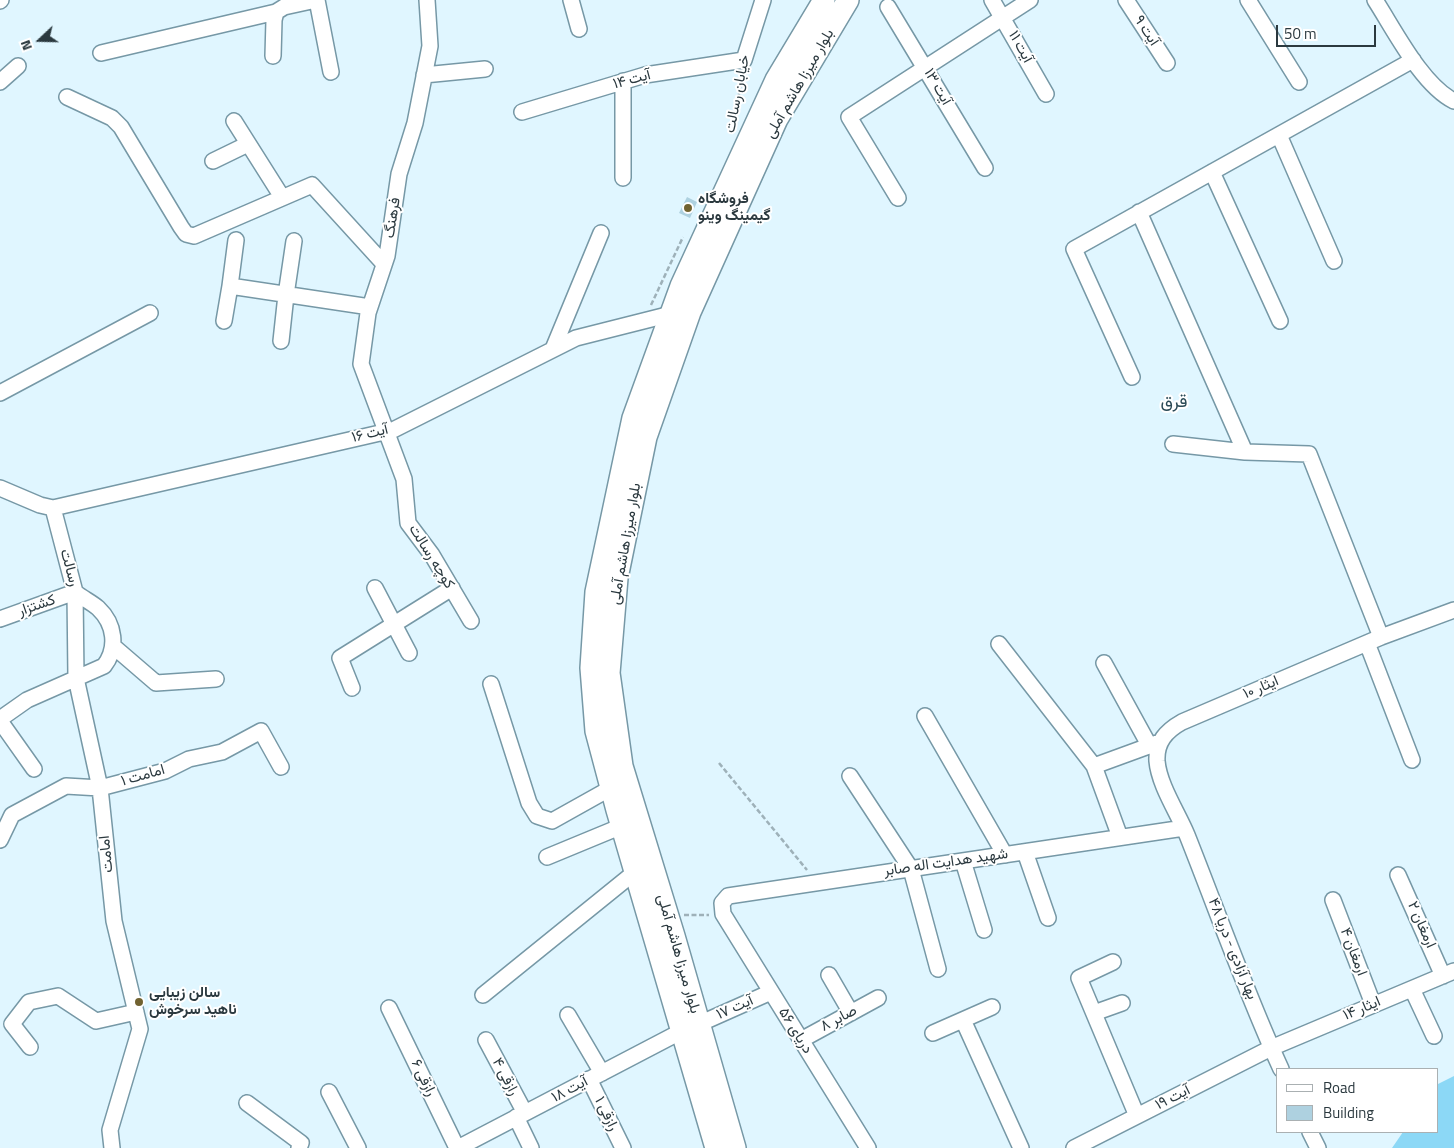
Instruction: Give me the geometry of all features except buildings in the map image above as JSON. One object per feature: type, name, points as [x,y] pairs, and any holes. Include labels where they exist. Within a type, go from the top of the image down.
[{"type":"main road","name":"بلوار میرزا هاشم آملی","points":[[716,1148],[691,1028],[662,921],[651,893],[622,766],[609,673],[617,578],[646,437],[725,213],[776,80],[824,0]]},
{"type":"main road","name":"بلوار میرزا هاشم آملی","points":[[651,893],[635,872],[596,731],[591,668],[596,592],[612,509],[633,418],[681,286],[848,0]]},
{"type":"main road","name":"بلوار میرزا هاشم آملی","points":[[691,1028],[735,1148]]},
{"type":"street","points":[[101,53],[276,12],[284,7],[316,0],[330,72]]},
{"type":"street","name":"فرهنگ","points":[[386,431],[361,364],[370,308],[387,256],[399,174],[415,122],[430,46],[426,0]]},
{"type":"street","points":[[571,0],[579,29]]},
{"type":"street","name":"خیابان رسالت","points":[[744,60],[763,0]]},
{"type":"street","name":"آیت ۱۱","points":[[992,0],[1046,94]]},
{"type":"street","points":[[898,198],[849,118],[1030,0]]},
{"type":"street","name":"آیت ۹","points":[[1126,0],[1167,63]]},
{"type":"street","points":[[1248,0],[1299,82]]},
{"type":"street","points":[[1376,0],[1413,60],[1442,95],[1454,101]]},
{"type":"street","name":"آیت ۱۳","points":[[888,7],[985,168]]},
{"type":"street","points":[[273,56],[276,12]]},
{"type":"street","name":"آيت ۱۴","points":[[522,112],[645,75],[744,60]]},
{"type":"street","points":[[1132,377],[1074,249],[1413,60]]},
{"type":"street","points":[[0,82],[18,66]]},
{"type":"street","points":[[424,75],[485,69]]},
{"type":"street","points":[[622,178],[623,81]]},
{"type":"street","points":[[67,97],[112,118],[121,127],[186,234],[194,236],[312,185],[384,264]]},
{"type":"street","points":[[234,121],[282,197]]},
{"type":"street","points":[[1279,135],[1334,261]]},
{"type":"street","points":[[213,161],[248,144]]},
{"type":"street","points":[[1212,172],[1280,320]]},
{"type":"street","points":[[1139,212],[1245,452]]},
{"type":"street","points":[[553,349],[601,233]]},
{"type":"street","points":[[224,321],[236,240]]},
{"type":"street","points":[[281,341],[294,241]]},
{"type":"street","points":[[230,286],[370,308]]},
{"type":"street","points":[[0,393],[150,313]]},
{"type":"street","name":"آیت ۱۶","points":[[53,508],[393,430],[576,338],[671,314]]},
{"type":"street","name":"کوچه رسالت","points":[[386,431],[404,479],[408,524],[432,555],[471,621]]},
{"type":"street","points":[[1173,444],[1245,452],[1309,454],[1374,640],[1412,760]]},
{"type":"street","points":[[0,488],[40,506],[53,508]]},
{"type":"street","name":"رسالت","points":[[53,508],[75,592],[99,609],[107,620],[114,637],[113,646]]},
{"type":"street","points":[[375,588],[409,653]]},
{"type":"street","points":[[352,688],[340,658],[452,588]]},
{"type":"street","name":"کشتزار","points":[[0,619],[75,592]]},
{"type":"street","name":"امامت","points":[[75,592],[76,678],[100,788],[114,921],[140,1029],[110,1130],[112,1148]]},
{"type":"street","name":"ایثار ۱۰","points":[[1155,743],[1182,722],[1374,640],[1454,610]]},
{"type":"street","points":[[999,644],[1094,766],[1120,837]]},
{"type":"street","points":[[34,769],[0,720],[27,700],[104,666],[111,657],[113,646]]},
{"type":"street","points":[[113,646],[156,683],[216,679]]},
{"type":"street","points":[[1104,663],[1155,743],[1159,774],[1184,828]]},
{"type":"street","points":[[492,684],[529,803],[537,816],[552,821],[611,788]]},
{"type":"street","points":[[925,716],[1005,855]]},
{"type":"street","name":"امامت ۱","points":[[0,840],[12,814],[66,786],[100,788],[165,771],[189,759],[222,752],[262,731],[281,767]]},
{"type":"street","points":[[1094,766],[1155,743]]},
{"type":"street","points":[[850,776],[911,868],[938,969]]},
{"type":"street","points":[[547,857],[622,826]]},
{"type":"street","name":"شهید هدایت اله صابر","points":[[723,914],[722,903],[728,896],[1184,828]]},
{"type":"street","name":"بهار آزادی - دریا ۴۸","points":[[1184,828],[1281,1068]]},
{"type":"street","points":[[1025,852],[1048,918]]},
{"type":"street","points":[[964,861],[984,930]]},
{"type":"street","points":[[484,995],[635,872]]},
{"type":"street","name":"ارمغان ۲","points":[[1398,875],[1449,973]]},
{"type":"street","name":"ارمغان ۴","points":[[1333,900],[1373,1004]]},
{"type":"street","name":"دریای ۵۶","points":[[723,914],[868,1148]]},
{"type":"street","points":[[1113,962],[1079,978],[1138,1116]]},
{"type":"street","name":"ایثار ۱۴","points":[[1271,1048],[1449,973]]},
{"type":"street","points":[[830,975],[850,1012]]},
{"type":"street","points":[[1412,989],[1434,1036]]},
{"type":"street","name":"آیت ۱۷","points":[[691,1028],[771,992]]},
{"type":"street","points":[[30,1047],[12,1024],[29,1002],[58,996],[96,1021],[136,1012]]},
{"type":"street","name":"صابر ۸","points":[[801,1040],[878,998]]},
{"type":"street","points":[[1094,1013],[1122,1003]]},
{"type":"street","points":[[933,1033],[992,1007]]},
{"type":"street","name":"رازقی ۶","points":[[389,1008],[457,1148]]},
{"type":"street","name":"رازقی ۱","points":[[568,1015],[596,1076],[623,1148]]},
{"type":"street","points":[[962,1020],[1021,1148]]},
{"type":"street","name":"آیت ۱۸","points":[[457,1148],[691,1028]]},
{"type":"street","name":"رازقی ۴","points":[[486,1040],[521,1115],[531,1148]]},
{"type":"street","name":"آیت ۱۹","points":[[1074,1148],[1271,1048]]},
{"type":"street","points":[[329,1092],[358,1148]]},
{"type":"street","points":[[247,1103],[300,1143],[299,1148]]},
{"type":"street","points":[[1310,1133],[1318,1148]]},
{"type":"path","name":"خیابان رسالت","points":[[733,131],[744,60]]},
{"type":"path","points":[[643,321],[684,235]]},
{"type":"path","points":[[720,763],[817,882]]},
{"type":"path","points":[[662,921],[723,914]]},
{"type":"shaded area","points":[[1454,1076],[1454,1148],[1392,1148],[1402,1133],[1439,1133],[1439,1084]]},
{"type":"place","name":"فروشگاه گیمینگ وینو","points":[[688,208]]},
{"type":"place","name":"سالن زیبایی ناهید سرخوش","points":[[139,1002]]},
{"type":"district","name":"قرق","points":[[1174,403]]}]
